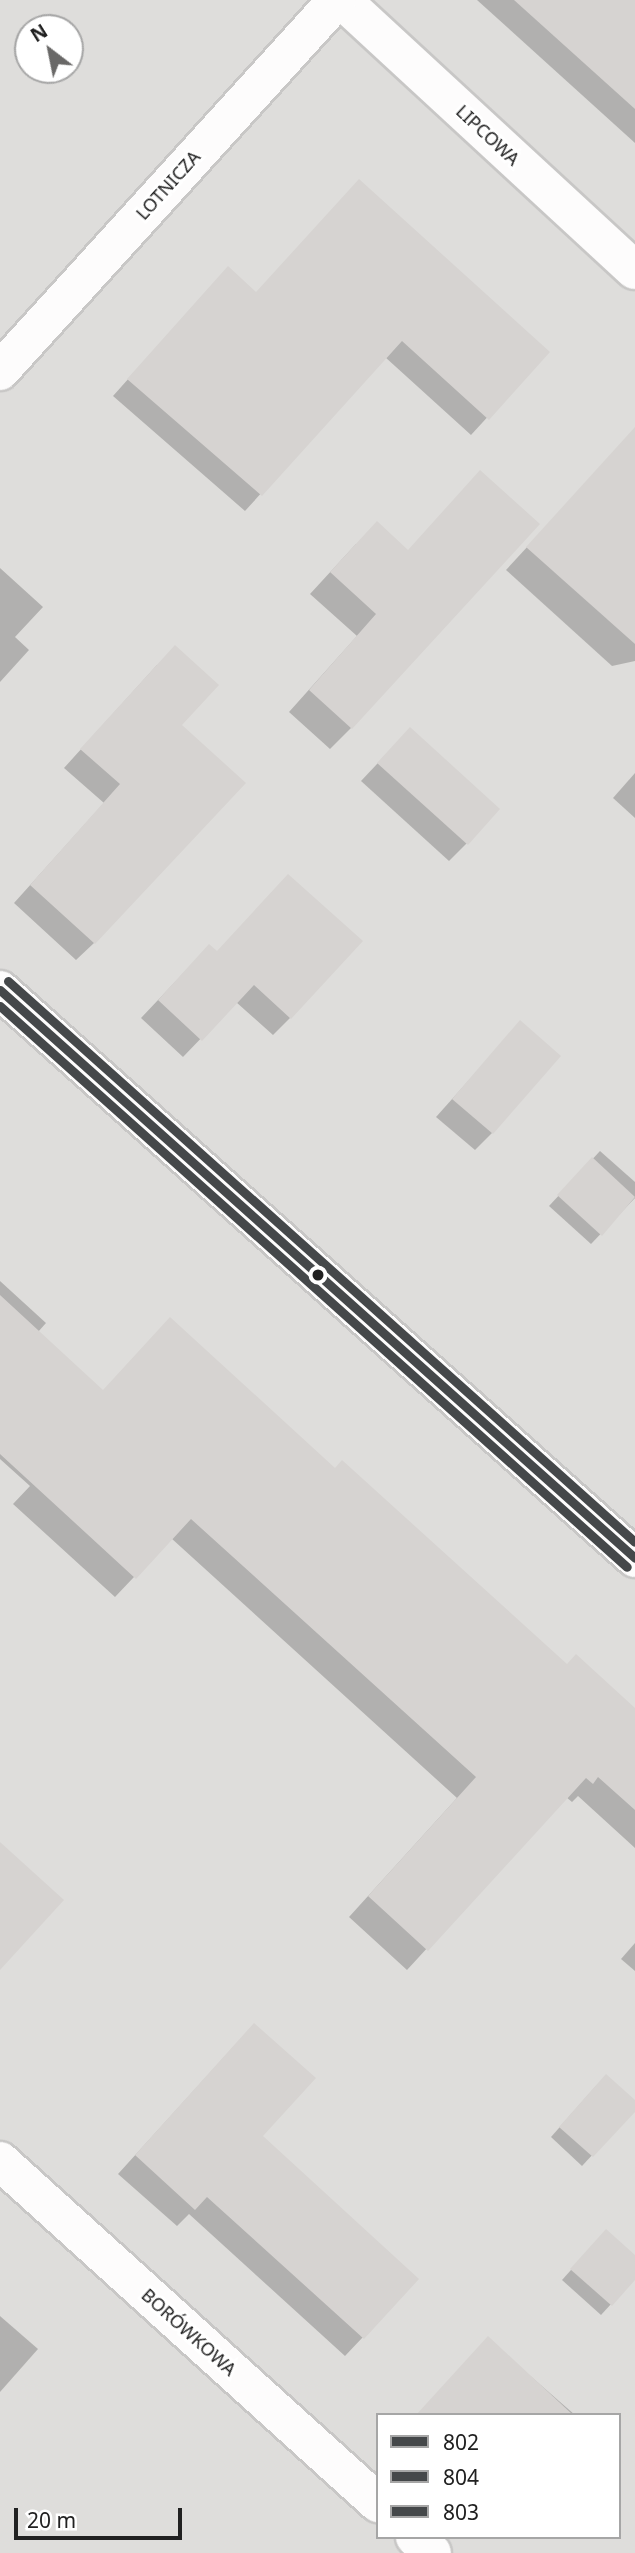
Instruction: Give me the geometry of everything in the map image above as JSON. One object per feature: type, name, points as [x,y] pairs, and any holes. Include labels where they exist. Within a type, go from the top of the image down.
[{"type":"street","name":"LIPCOWA","points":[[339,0],[635,270]]},
{"type":"street","name":"LOTNICZA","points":[[0,371],[339,0]]},
{"type":"street","points":[[0,990],[635,1558]]},
{"type":"street","name":"BORÓWKOWA","points":[[0,2161],[376,2501]]},
{"type":"street","points":[[417,2539],[432,2553]]},
{"type":"shaded area","points":[[0,0],[635,0],[635,2553],[0,2553]]},
{"type":"building","points":[[514,0],[635,0],[635,109]]},
{"type":"building","points":[[359,179],[550,352],[489,420],[402,341],[262,496],[127,379],[228,266],[256,292]]},
{"type":"building","points":[[635,427],[635,644],[526,547]]},
{"type":"building","points":[[480,470],[540,524],[352,729],[309,690],[376,614],[330,572],[377,521],[408,550]]},
{"type":"building","points":[[175,645],[219,685],[182,725],[246,783],[95,944],[30,885],[120,784],[80,749]]},
{"type":"building","points":[[410,727],[500,809],[468,845],[377,763]]},
{"type":"building","points":[[288,874],[363,941],[291,1019],[254,985],[202,1041],[158,1000],[209,944],[217,951]]},
{"type":"building","points":[[520,1020],[561,1056],[493,1134],[452,1099]]},
{"type":"building","points":[[592,1157],[635,1197],[602,1236],[557,1195]]},
{"type":"building","points":[[0,1295],[103,1390],[170,1317],[335,1468],[342,1460],[567,1664],[576,1654],[635,1708],[635,1810],[598,1777],[593,1784],[586,1778],[428,1951],[368,1896],[476,1777],[191,1519],[136,1579],[0,1454]]},
{"type":"building","points":[[0,1842],[64,1900],[0,1970]]},
{"type":"building","points":[[254,2023],[316,2078],[263,2136],[419,2279],[364,2339],[207,2197],[195,2210],[135,2155]]},
{"type":"building","points":[[606,2074],[635,2100],[635,2112],[593,2157],[559,2127]]},
{"type":"building","points":[[606,2229],[635,2255],[635,2280],[612,2306],[570,2269]]},
{"type":"building","points":[[488,2336],[571,2413],[418,2413]]},
{"type":"transit line","name":"803","points":[[8,981],[635,1542]]},
{"type":"transit line","name":"802","points":[[0,990],[635,1558]]},
{"type":"transit line","name":"804","points":[[0,1006],[627,1567]]}]
